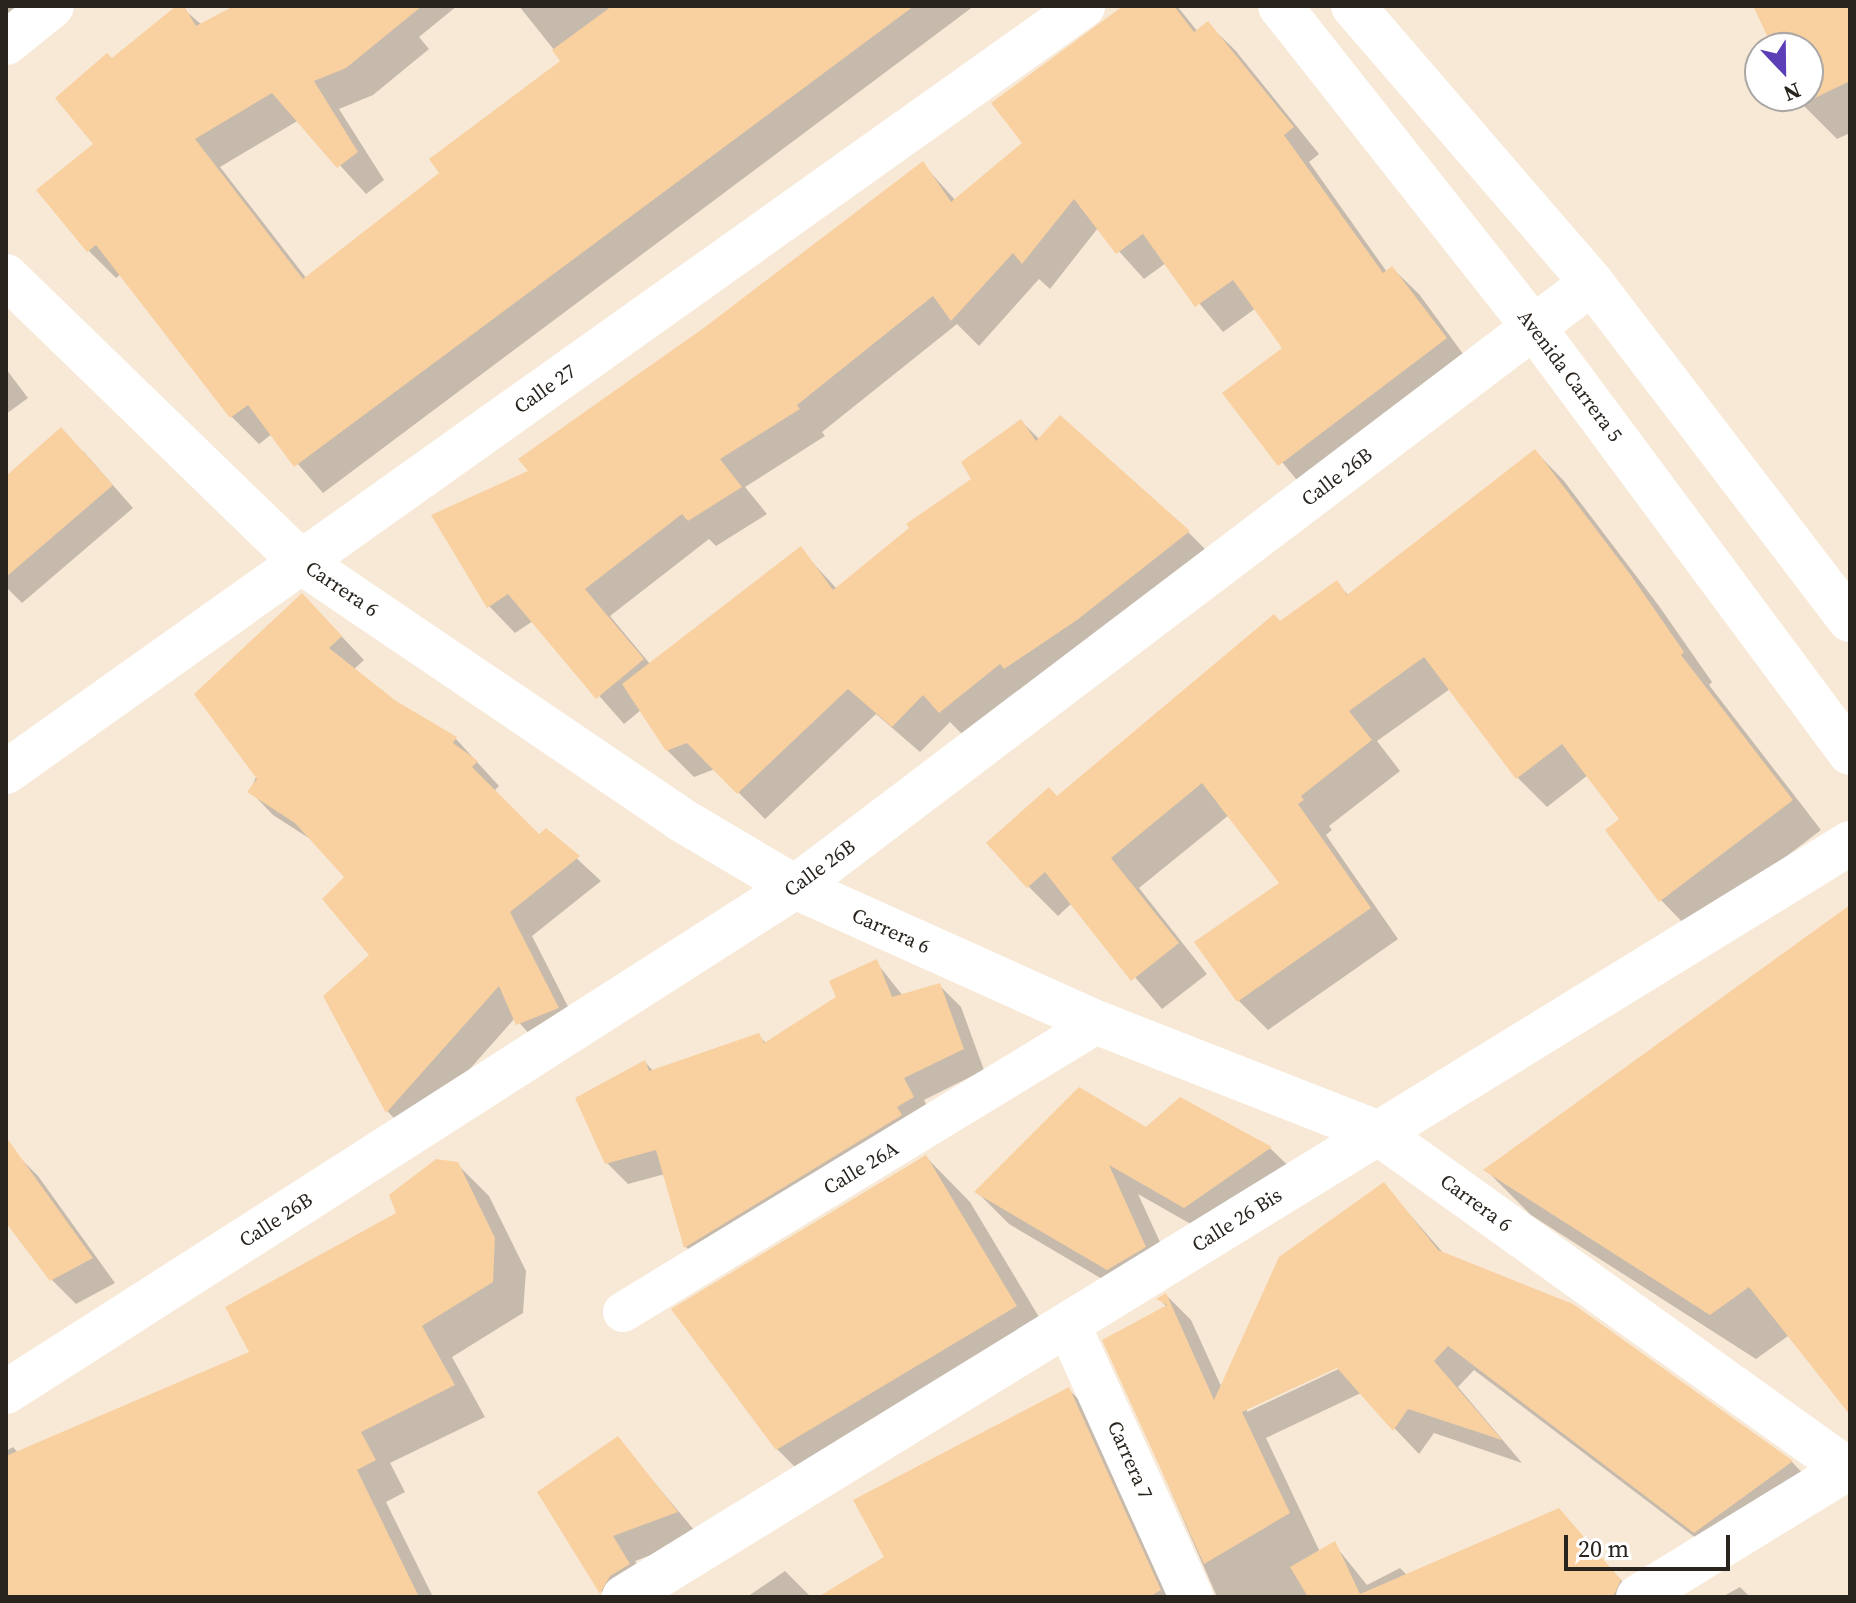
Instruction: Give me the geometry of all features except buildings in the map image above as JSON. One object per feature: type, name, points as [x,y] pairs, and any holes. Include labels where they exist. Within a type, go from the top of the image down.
[{"type":"street","points":[[6,43],[52,6]]},
{"type":"street","name":"Calle 27","points":[[6,772],[1083,6]]},
{"type":"street","name":"Avenida Carrera 5","points":[[1280,6],[1535,329],[1850,753]]},
{"type":"street","points":[[1353,6],[1592,283],[1850,620]]},
{"type":"street","name":"Carrera 6","points":[[6,276],[301,562],[680,819],[795,887],[1098,1023],[1378,1133],[1849,1469]]},
{"type":"street","name":"Calle 26B","points":[[6,1392],[795,887],[1592,283]]},
{"type":"street","name":"Calle 26 Bis","points":[[624,1597],[1850,843]]},
{"type":"street","name":"Calle 26A","points":[[623,1312],[1098,1023]]},
{"type":"street","name":"Carrera 7","points":[[1068,1324],[1191,1597]]},
{"type":"street","points":[[1638,1597],[1849,1469]]}]
